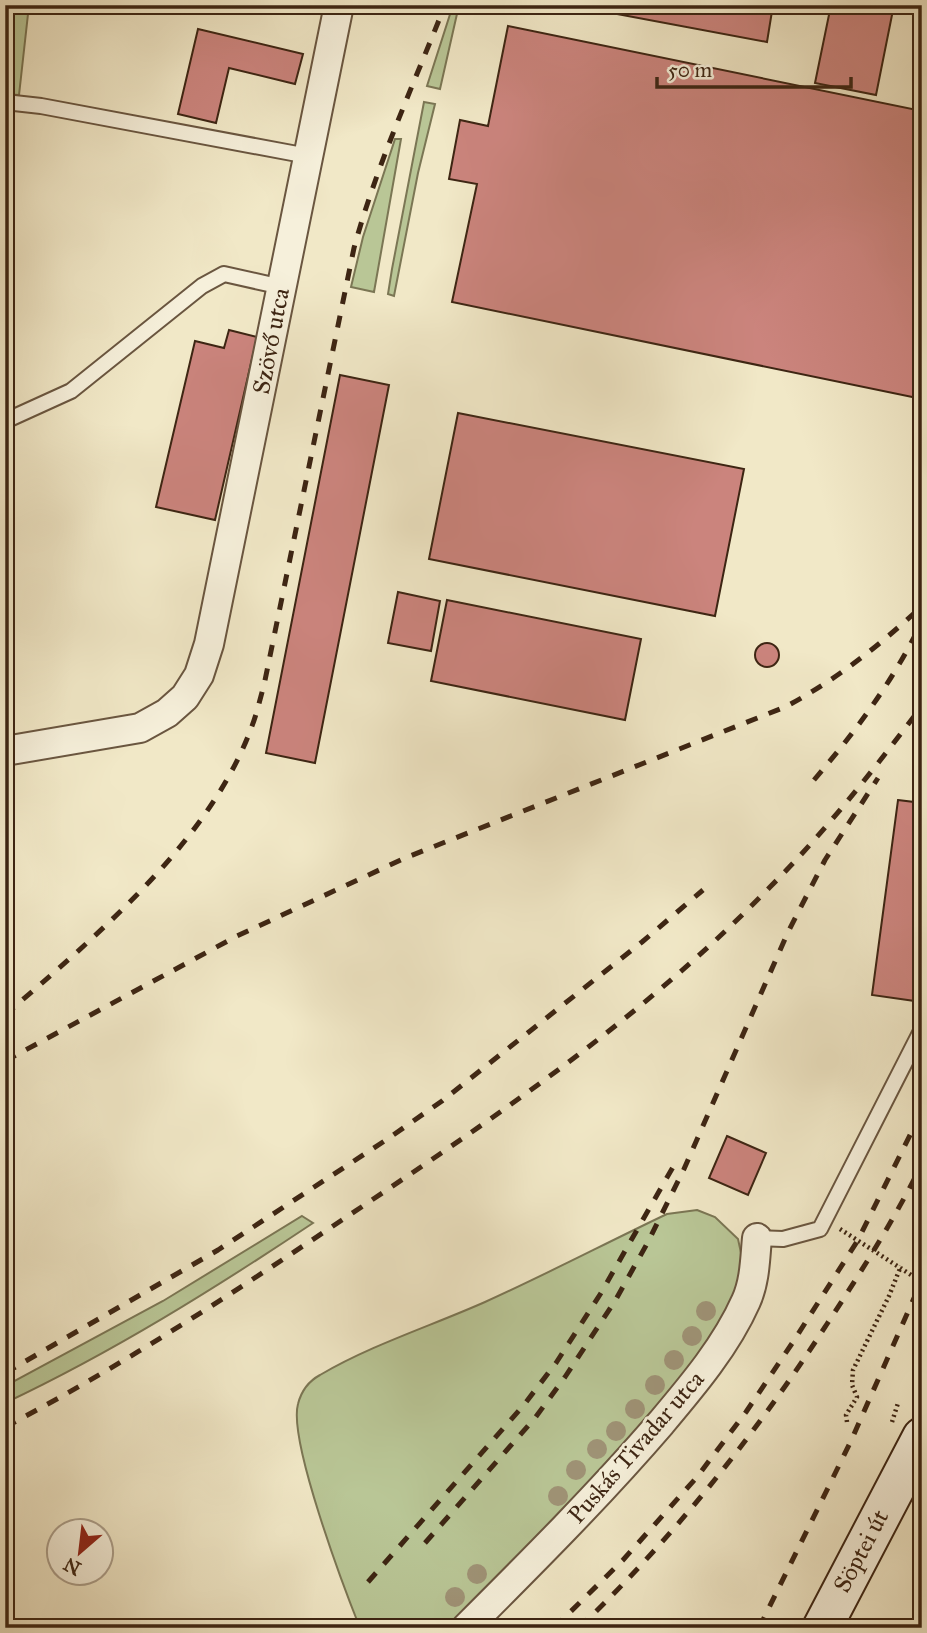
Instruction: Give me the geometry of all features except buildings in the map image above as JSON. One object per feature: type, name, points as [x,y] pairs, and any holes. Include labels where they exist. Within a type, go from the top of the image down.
[{"type":"street","name":"Szövő utca","points":[[5,751],[140,728],[176,705],[199,676],[209,644],[339,5]]},
{"type":"street","name":"Puskás Tivadar utca","points":[[466,1628],[576,1517],[690,1388],[724,1343],[747,1300],[754,1274],[757,1238]]},
{"type":"street","name":"Söptei út","points":[[822,1628],[922,1437]]},
{"type":"lane","points":[[5,102],[41,106],[308,156]]},
{"type":"lane","points":[[5,421],[72,391],[202,286],[224,274],[282,287]]},
{"type":"lane","points":[[757,1238],[783,1239],[820,1229],[922,1029]]},
{"type":"path","points":[[820,1229],[842,1229],[922,1282]]},
{"type":"path","points":[[847,1422],[846,1415],[857,1396],[852,1385],[853,1370],[901,1266]]},
{"type":"green space","points":[[5,5],[29,5],[19,95],[5,94]]},
{"type":"green space","points":[[453,5],[459,5],[440,89],[427,86]]},
{"type":"green space","points":[[424,102],[435,104],[418,173],[394,296],[388,294]]},
{"type":"green space","points":[[395,139],[401,139],[374,292],[351,287],[363,237]]},
{"type":"green space","points":[[697,1210],[715,1217],[738,1239],[743,1262],[739,1280],[728,1310],[713,1336],[650,1415],[581,1494],[451,1628],[360,1628],[319,1514],[301,1449],[297,1422],[298,1404],[306,1387],[320,1375],[360,1354],[485,1302],[667,1214]]},
{"type":"green space","points":[[302,1216],[313,1223],[238,1272],[85,1363],[5,1403],[5,1386],[163,1301]]},
{"type":"railway","points":[[5,1015],[112,919],[179,848],[208,809],[233,768],[252,726],[264,685],[354,248],[384,156],[445,5]]},
{"type":"railway","points":[[5,1061],[237,936],[405,858],[785,707],[856,661],[922,606]]},
{"type":"railway","points":[[814,780],[873,704],[900,664],[922,621]]},
{"type":"railway","points":[[5,1427],[134,1354],[260,1275],[455,1144],[619,1023],[721,935],[791,866],[849,799],[922,706]]},
{"type":"railway","points":[[425,1543],[535,1418],[615,1301],[684,1169],[788,932],[825,860],[878,778]]},
{"type":"railway","points":[[5,1373],[218,1250],[386,1140],[442,1101],[703,890]]},
{"type":"railway","points":[[554,1628],[623,1560],[697,1477],[746,1412],[858,1240],[922,1111]]},
{"type":"railway","points":[[368,1582],[523,1406],[556,1363],[601,1293],[677,1160]]},
{"type":"railway","points":[[579,1628],[648,1558],[712,1483],[772,1405],[865,1265],[922,1164]]},
{"type":"railway","points":[[759,1628],[851,1441],[922,1280]]},
{"type":"railway","points":[[913,1628],[922,1593]]}]
